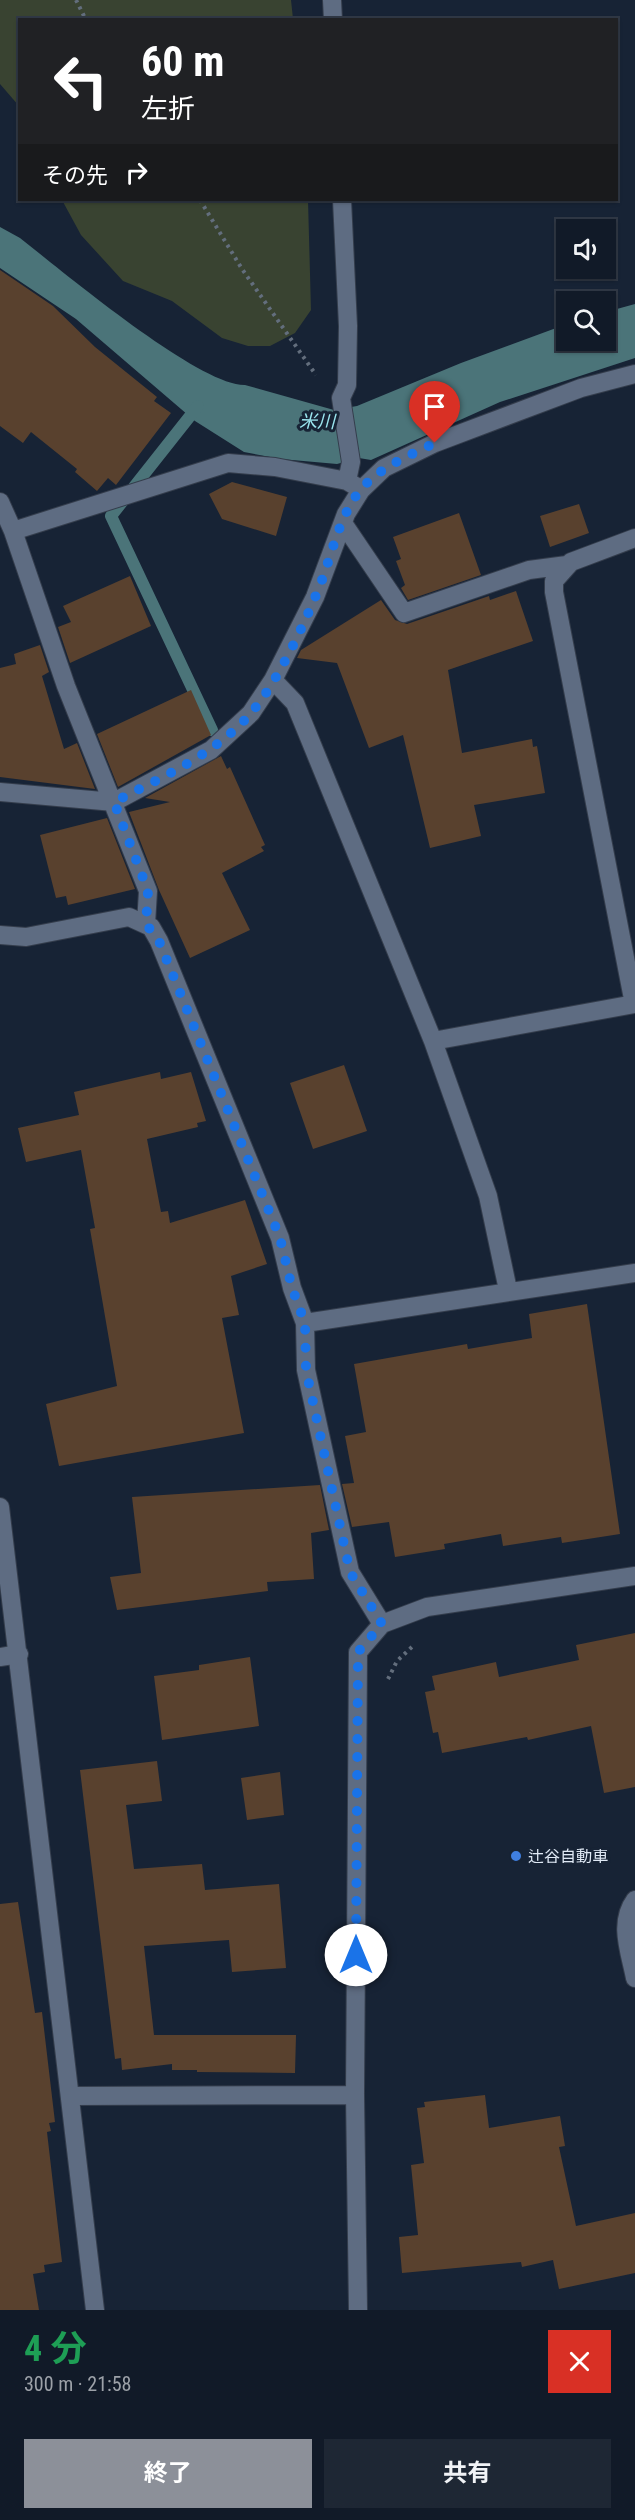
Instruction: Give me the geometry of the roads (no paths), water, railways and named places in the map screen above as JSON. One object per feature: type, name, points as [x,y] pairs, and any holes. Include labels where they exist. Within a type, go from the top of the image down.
[{"type":"street","points":[[332,0],[333,18]]},
{"type":"street","points":[[0,792],[114,802],[212,750],[251,712],[273,680],[315,597],[343,523],[354,485],[342,395],[347,385],[348,326],[342,201]]},
{"type":"street","points":[[13,531],[228,463],[275,467],[354,485],[435,443],[580,388],[635,374]]},
{"type":"street","points":[[0,502],[13,531],[66,686],[148,891],[146,924]]},
{"type":"street","points":[[343,523],[404,613],[529,570],[567,566]]},
{"type":"street","points":[[433,1041],[634,1004],[554,592],[554,581],[567,566],[595,551],[635,538]]},
{"type":"street","points":[[273,680],[295,702],[433,1041],[488,1196],[508,1290]]},
{"type":"street","points":[[0,935],[26,937],[129,917],[146,924],[159,941],[280,1238],[292,1288],[305,1323],[306,1370],[350,1572],[382,1624]]},
{"type":"street","points":[[305,1323],[508,1290],[635,1273]]},
{"type":"street","points":[[0,1507],[20,1654],[96,2310]]},
{"type":"street","points":[[358,2310],[355,2095],[358,1652],[382,1624],[427,1607],[635,1576]]},
{"type":"street","points":[[0,1657],[20,1654]]},
{"type":"street","points":[[635,1900],[626,1917],[626,1930],[635,1978]]},
{"type":"street","points":[[71,2096],[355,2095]]},
{"type":"water","name":"米川","points":[[0,227],[20,238],[131,324],[196,367],[224,380],[334,410],[357,406],[461,363],[556,328],[556,351],[616,351],[616,309],[635,304],[635,358],[500,402],[371,460],[359,458],[337,464],[281,459],[244,452],[195,421],[76,319],[0,268]]},
{"type":"waterway","points":[[198,406],[111,516],[212,730]]},
{"type":"place","name":"辻谷自動車","points":[[516,1856]]}]
